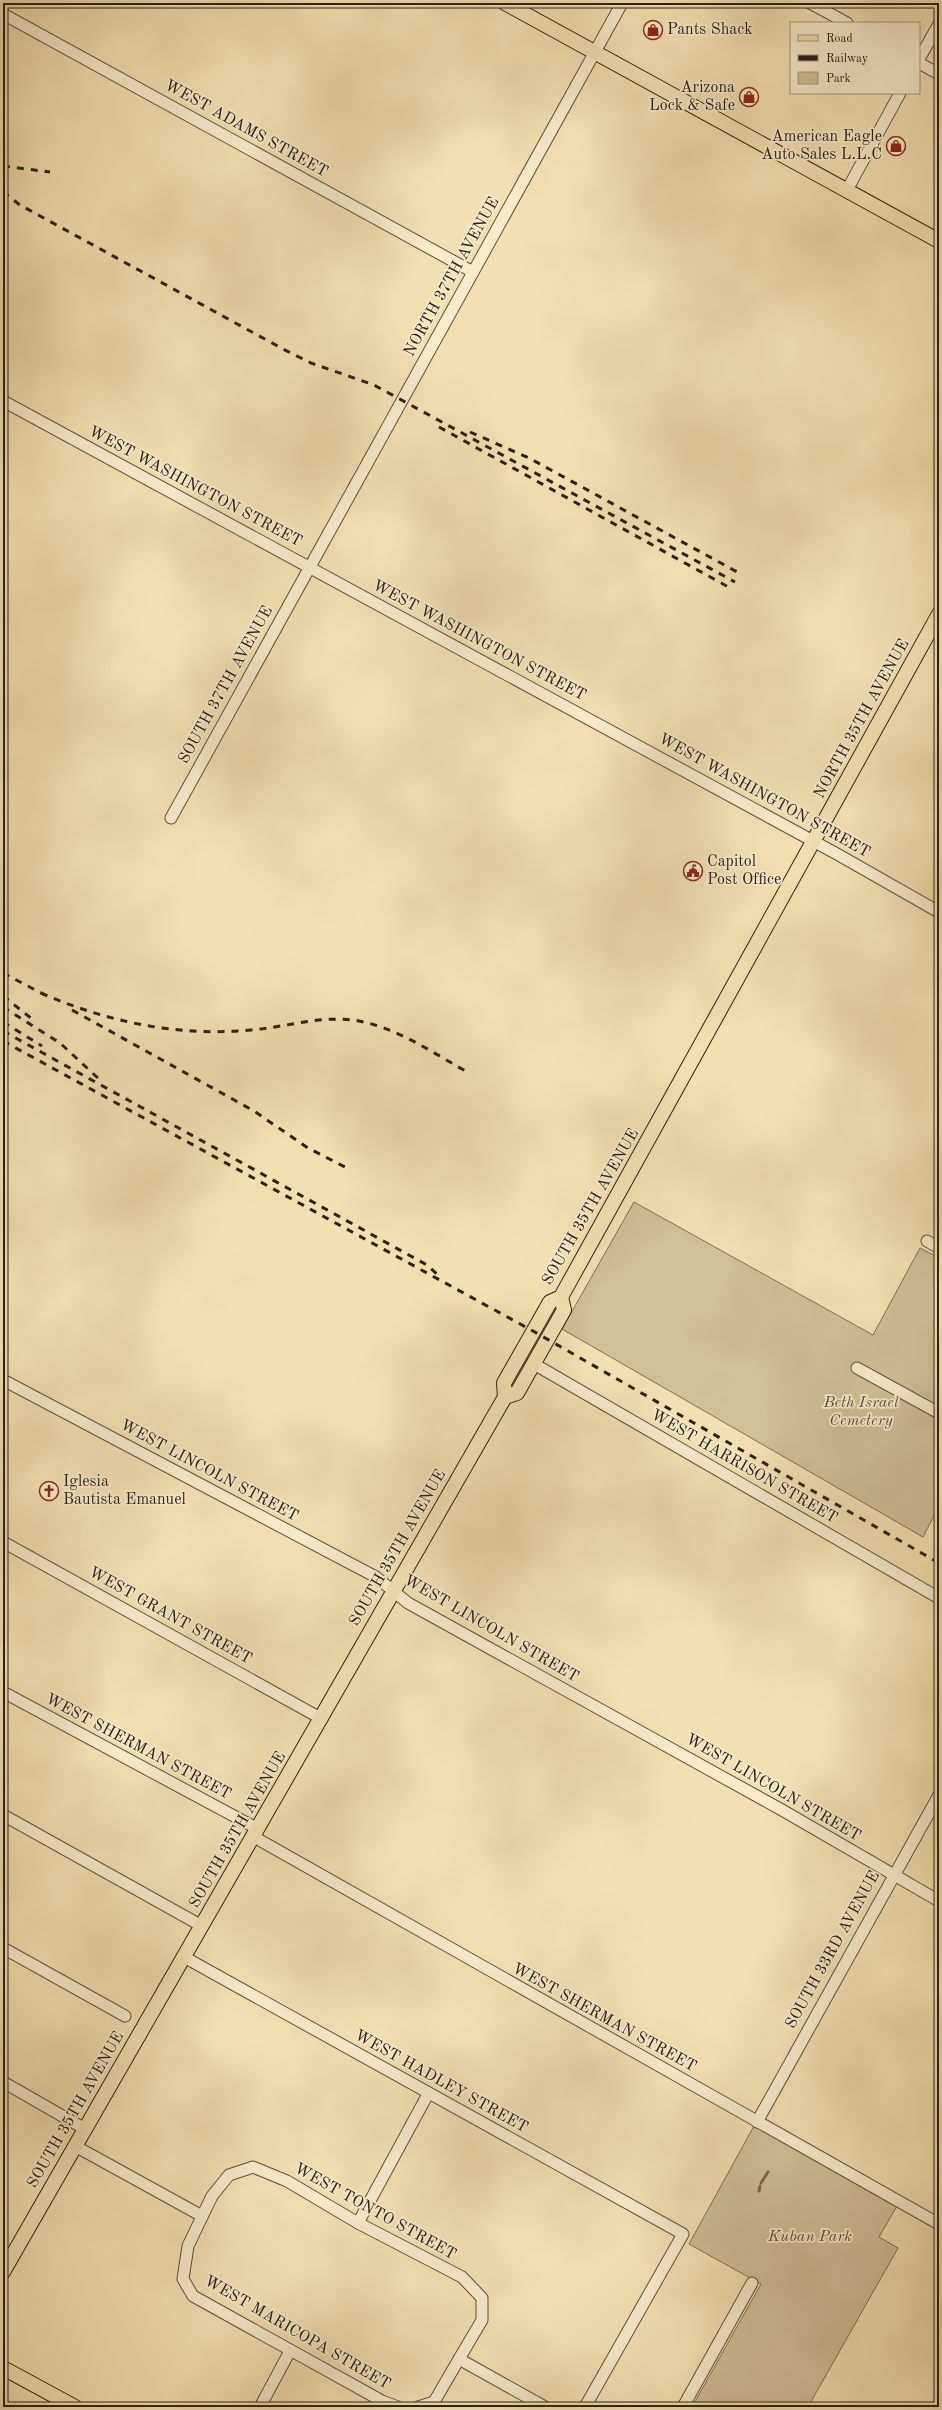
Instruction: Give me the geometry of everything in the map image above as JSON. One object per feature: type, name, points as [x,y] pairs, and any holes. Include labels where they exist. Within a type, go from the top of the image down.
[{"type":"main road","points":[[505,3],[939,241]]},
{"type":"main road","name":"NORTH 35TH AVENUE","points":[[814,841],[939,614]]},
{"type":"main road","name":"SOUTH 35TH AVENUE","points":[[3,2272],[322,1719],[504,1397],[504,1383],[550,1302],[561,1297],[814,841]]},
{"type":"main road","points":[[504,1397],[517,1393],[534,1364],[564,1310],[561,1297]]},
{"type":"main road","points":[[3,2368],[75,2407]]},
{"type":"street","name":"NORTH 37TH AVENUE","points":[[309,567],[622,3]]},
{"type":"street","points":[[810,3],[845,22]]},
{"type":"street","name":"WEST ADAMS STREET","points":[[3,14],[473,272]]},
{"type":"street","points":[[920,57],[939,24]]},
{"type":"street","points":[[920,64],[939,74]]},
{"type":"street","points":[[847,190],[899,94]]},
{"type":"street","name":"WEST WASHINGTON STREET","points":[[3,401],[814,841],[939,912]]},
{"type":"street","name":"SOUTH 37TH AVENUE","points":[[171,818],[309,567]]},
{"type":"street","points":[[927,1241],[939,1248]]},
{"type":"street","name":"WEST HARRISON STREET","points":[[534,1364],[939,1598]]},
{"type":"street","points":[[857,1368],[939,1413]]},
{"type":"street","name":"WEST LINCOLN STREET","points":[[3,1380],[376,1577],[408,1603],[782,1810],[939,1901]]},
{"type":"street","name":"WEST GRANT STREET","points":[[3,1542],[322,1719]]},
{"type":"street","name":"WEST SHERMAN STREET","points":[[3,1692],[256,1833],[757,2122],[939,2224]]},
{"type":"street","name":"SOUTH 33RD AVENUE","points":[[757,2122],[893,1875],[939,1795]]},
{"type":"street","points":[[3,1816],[202,1926]]},
{"type":"street","points":[[3,1948],[125,2016]]},
{"type":"street","name":"WEST HADLEY STREET","points":[[184,1957],[428,2094],[684,2234],[585,2407]]},
{"type":"street","points":[[3,2082],[85,2129]]},
{"type":"street","points":[[358,2223],[428,2094]]},
{"type":"street","points":[[75,2146],[202,2216]]},
{"type":"street","name":"WEST TONTO STREET","points":[[202,2216],[212,2196],[229,2175],[253,2167],[287,2181],[358,2223],[462,2277],[482,2298],[482,2320],[459,2359]]},
{"type":"street","name":"WEST MARICOPA STREET","points":[[202,2216],[188,2246],[183,2279],[193,2296],[382,2401],[398,2407]]},
{"type":"street","points":[[683,2407],[752,2283]]},
{"type":"street","points":[[260,2407],[290,2350]]},
{"type":"street","points":[[418,2407],[434,2402],[459,2359],[544,2407]]},
{"type":"green space","name":"Beth Israel Cemetery","points":[[634,1202],[873,1335],[920,1248],[939,1258],[939,1506],[923,1537],[562,1329]]},
{"type":"green space","name":"Kuban Park","points":[[754,2126],[897,2206],[879,2237],[898,2248],[808,2407],[692,2407],[761,2284],[689,2244]]},
{"type":"waterway","points":[[761,2183],[768,2172]]},
{"type":"waterway","points":[[759,2191],[760,2186]]},
{"type":"railway","points":[[3,166],[50,172]]},
{"type":"railway","points":[[3,192],[20,205],[283,349],[311,363],[374,385],[735,582]]},
{"type":"railway","points":[[439,427],[732,589]]},
{"type":"railway","points":[[470,432],[529,458],[739,573]]},
{"type":"railway","points":[[3,973],[45,995]]},
{"type":"railway","points":[[41,993],[92,1012],[117,1019],[170,1029],[224,1032],[264,1029],[327,1019],[353,1020],[369,1023],[399,1034],[469,1073]]},
{"type":"railway","points":[[3,996],[36,1022]]},
{"type":"railway","points":[[3,1007],[60,1043],[99,1079]]},
{"type":"railway","points":[[72,1010],[254,1111],[308,1148],[345,1167]]},
{"type":"railway","points":[[3,1022],[42,1046]]},
{"type":"railway","points":[[3,1031],[427,1265],[438,1275]]},
{"type":"railway","points":[[3,1041],[533,1331],[939,1563]]},
{"type":"place","name":"Pants Shack","points":[[653,30]]},
{"type":"place","name":"Arizona Lock & Safe","points":[[749,97]]},
{"type":"place","name":"American Eagle Auto Sales L.L.C","points":[[896,146]]},
{"type":"place","name":"Capitol Post Office","points":[[693,871]]},
{"type":"place","name":"Iglesia Bautista Emanuel","points":[[49,1491]]}]
